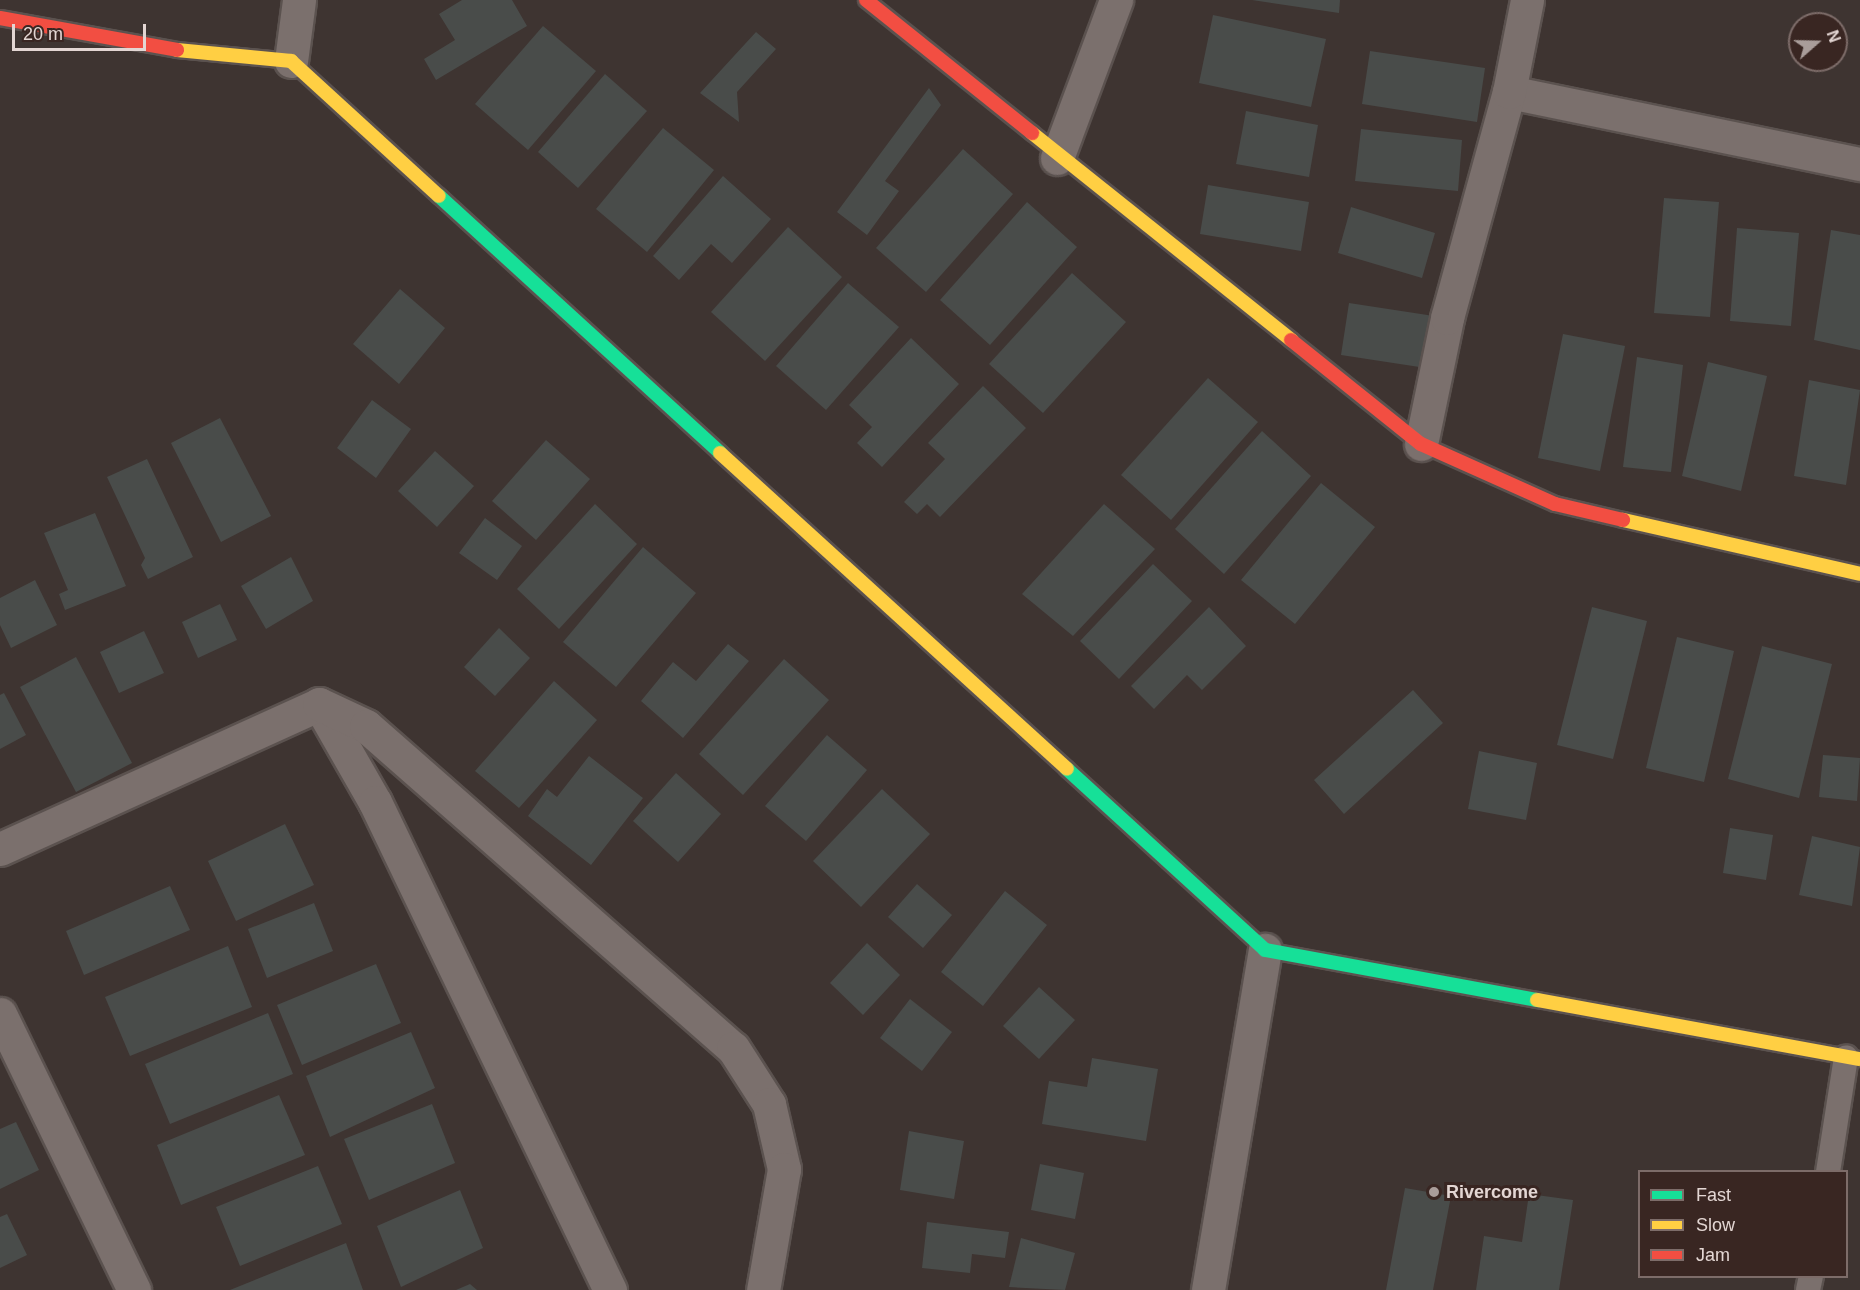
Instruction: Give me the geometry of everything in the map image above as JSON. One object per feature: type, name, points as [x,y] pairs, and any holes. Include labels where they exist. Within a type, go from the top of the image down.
[{"type":"street","points":[[291,61],[298,0]]},
{"type":"street","points":[[866,0],[1057,158],[1421,444],[1555,504],[1860,574]]},
{"type":"street","points":[[1057,158],[1116,0]]},
{"type":"street","points":[[1421,444],[1447,318],[1509,92],[1527,0]]},
{"type":"street","points":[[0,18],[137,46],[291,61],[1265,950],[1853,1058]]},
{"type":"street","points":[[1509,92],[1860,164]]},
{"type":"street","points":[[0,849],[319,704],[366,726],[734,1048],[769,1104],[784,1169],[763,1290]]},
{"type":"street","points":[[319,704],[375,802],[610,1290]]},
{"type":"street","points":[[1208,1290],[1265,950]]},
{"type":"street","points":[[0,1014],[134,1290]]},
{"type":"lane","points":[[1828,1170],[1853,1058]]},
{"type":"building","points":[[462,0],[512,0],[527,26],[436,80],[424,59],[455,40],[439,14]]},
{"type":"building","points":[[1252,0],[1340,0],[1339,13]]},
{"type":"building","points":[[1213,15],[1326,39],[1311,107],[1199,83]]},
{"type":"building","points":[[543,26],[596,71],[528,150],[475,104]]},
{"type":"building","points":[[756,32],[776,49],[737,92],[739,122],[700,93]]},
{"type":"building","points":[[1370,51],[1485,68],[1477,122],[1362,104]]},
{"type":"building","points":[[605,74],[647,111],[578,188],[538,152]]},
{"type":"building","points":[[929,88],[941,105],[885,181],[899,191],[867,235],[837,212]]},
{"type":"building","points":[[1246,111],[1318,125],[1309,177],[1236,164]]},
{"type":"building","points":[[663,128],[714,170],[647,252],[596,209]]},
{"type":"building","points":[[1361,129],[1462,140],[1458,191],[1355,181]]},
{"type":"building","points":[[963,149],[1013,194],[926,292],[876,248]]},
{"type":"building","points":[[723,176],[771,219],[732,263],[711,244],[679,280],[653,256]]},
{"type":"building","points":[[1208,185],[1309,202],[1301,251],[1200,234]]},
{"type":"building","points":[[1664,198],[1719,202],[1710,317],[1654,313]]},
{"type":"building","points":[[1027,202],[1077,247],[990,345],[940,300]]},
{"type":"building","points":[[1351,207],[1435,233],[1422,278],[1338,253]]},
{"type":"building","points":[[788,227],[842,277],[765,361],[711,312]]},
{"type":"building","points":[[1737,228],[1799,233],[1791,326],[1730,321]]},
{"type":"building","points":[[1831,230],[1860,235],[1860,350],[1814,340]]},
{"type":"building","points":[[1072,273],[1126,322],[1043,413],[989,364]]},
{"type":"building","points":[[848,283],[899,327],[826,410],[776,366]]},
{"type":"building","points":[[400,289],[445,328],[399,384],[353,344]]},
{"type":"building","points":[[1349,303],[1447,318],[1439,370],[1341,355]]},
{"type":"building","points":[[1563,334],[1625,346],[1600,471],[1538,458]]},
{"type":"building","points":[[911,338],[959,384],[882,467],[857,443],[872,427],[849,405]]},
{"type":"building","points":[[1637,357],[1683,365],[1671,472],[1623,467]]},
{"type":"building","points":[[1708,362],[1767,376],[1741,491],[1682,476]]},
{"type":"building","points":[[1208,378],[1258,422],[1171,520],[1121,475]]},
{"type":"building","points":[[1809,380],[1860,390],[1846,485],[1794,476]]},
{"type":"building","points":[[983,386],[1026,428],[940,517],[927,504],[917,514],[904,502],[945,459],[928,443]]},
{"type":"building","points":[[372,400],[411,429],[376,478],[337,448]]},
{"type":"building","points":[[220,418],[271,516],[221,542],[171,443]]},
{"type":"building","points":[[1262,431],[1311,476],[1224,574],[1175,529]]},
{"type":"building","points":[[546,440],[590,479],[536,540],[492,501]]},
{"type":"building","points":[[435,451],[474,486],[437,527],[398,491]]},
{"type":"building","points":[[147,459],[193,557],[148,579],[141,565],[145,558],[107,477]]},
{"type":"building","points":[[1321,483],[1375,527],[1295,624],[1241,580]]},
{"type":"building","points":[[595,504],[637,544],[559,629],[517,589]]},
{"type":"building","points":[[1104,504],[1155,549],[1073,636],[1022,594]]},
{"type":"building","points":[[95,513],[126,586],[65,610],[59,594],[68,590],[44,533]]},
{"type":"building","points":[[485,518],[522,546],[497,580],[459,553]]},
{"type":"building","points":[[643,547],[696,593],[616,687],[563,642]]},
{"type":"building","points":[[291,557],[313,601],[266,629],[241,586]]},
{"type":"building","points":[[1153,564],[1192,601],[1119,679],[1080,641]]},
{"type":"building","points":[[35,580],[57,625],[11,648],[0,625],[0,598]]},
{"type":"building","points":[[220,604],[237,640],[198,658],[182,622]]},
{"type":"building","points":[[1209,607],[1246,646],[1202,690],[1187,675],[1154,709],[1131,686]]},
{"type":"building","points":[[1592,607],[1647,621],[1613,759],[1557,745]]},
{"type":"building","points":[[499,628],[530,658],[495,696],[464,667]]},
{"type":"building","points":[[144,631],[164,673],[119,693],[100,652]]},
{"type":"building","points":[[1677,637],[1734,651],[1704,782],[1646,768]]},
{"type":"building","points":[[728,644],[749,661],[683,738],[641,701],[673,662],[696,681]]},
{"type":"building","points":[[1762,646],[1832,664],[1799,798],[1728,779]]},
{"type":"building","points":[[76,657],[132,763],[76,792],[20,687]]},
{"type":"building","points":[[784,659],[829,700],[743,795],[699,754]]},
{"type":"building","points":[[554,681],[597,720],[519,808],[475,771]]},
{"type":"building","points":[[1413,690],[1443,723],[1344,814],[1314,780]]},
{"type":"building","points":[[4,693],[26,735],[0,749],[0,695]]},
{"type":"building","points":[[827,735],[867,770],[806,841],[765,806]]},
{"type":"building","points":[[1479,751],[1537,763],[1526,820],[1468,809]]},
{"type":"building","points":[[1823,755],[1860,758],[1857,801],[1819,797]]},
{"type":"building","points":[[589,756],[643,798],[591,865],[528,816],[547,789],[557,797]]},
{"type":"building","points":[[676,773],[721,814],[678,862],[633,821]]},
{"type":"building","points":[[882,789],[930,834],[861,907],[813,861]]},
{"type":"building","points":[[285,824],[314,885],[236,921],[208,861]]},
{"type":"building","points":[[1730,828],[1773,835],[1766,880],[1723,873]]},
{"type":"building","points":[[1812,836],[1860,847],[1852,906],[1799,895]]},
{"type":"building","points":[[917,884],[952,915],[923,948],[888,917]]},
{"type":"building","points":[[170,886],[190,930],[84,975],[66,931]]},
{"type":"building","points":[[1005,891],[1047,925],[983,1006],[941,972]]},
{"type":"building","points":[[314,903],[333,951],[267,978],[248,929]]},
{"type":"building","points":[[867,943],[900,975],[863,1015],[830,983]]},
{"type":"building","points":[[228,946],[252,1007],[130,1056],[105,997]]},
{"type":"building","points":[[376,964],[401,1023],[302,1065],[277,1005]]},
{"type":"building","points":[[1039,987],[1075,1020],[1039,1059],[1003,1026]]},
{"type":"building","points":[[910,999],[952,1032],[922,1071],[880,1038]]},
{"type":"building","points":[[268,1013],[293,1074],[170,1124],[145,1064]]},
{"type":"building","points":[[411,1032],[435,1088],[330,1137],[306,1076]]},
{"type":"building","points":[[1092,1058],[1158,1069],[1146,1141],[1042,1124],[1049,1081],[1087,1087]]},
{"type":"building","points":[[279,1095],[305,1155],[181,1205],[157,1145]]},
{"type":"building","points":[[432,1104],[455,1163],[369,1200],[344,1139]]},
{"type":"building","points":[[16,1122],[39,1170],[0,1189],[0,1129]]},
{"type":"building","points":[[909,1131],[964,1141],[954,1199],[900,1190]]},
{"type":"building","points":[[1040,1164],[1084,1173],[1075,1219],[1031,1210]]},
{"type":"building","points":[[318,1166],[342,1224],[240,1266],[216,1207]]},
{"type":"building","points":[[1405,1188],[1451,1196],[1433,1290],[1386,1290]]},
{"type":"building","points":[[460,1190],[483,1248],[401,1287],[377,1226]]},
{"type":"building","points":[[1529,1194],[1573,1200],[1559,1290],[1476,1290],[1484,1236],[1522,1242]]},
{"type":"building","points":[[7,1214],[27,1255],[0,1268],[0,1217]]},
{"type":"building","points":[[927,1222],[1009,1232],[1005,1258],[972,1254],[970,1273],[922,1268]]},
{"type":"building","points":[[1021,1238],[1075,1253],[1065,1290],[1009,1287]]},
{"type":"building","points":[[346,1243],[363,1290],[230,1290]]},
{"type":"building","points":[[470,1284],[477,1290],[456,1290]]},
{"type":"traffic: fast","points":[[439,196],[720,453]]},
{"type":"traffic: fast","points":[[1067,769],[1265,950],[1537,1000]]},
{"type":"traffic: slow","points":[[177,50],[291,61],[439,196]]},
{"type":"traffic: slow","points":[[1032,133],[1291,340]]},
{"type":"traffic: slow","points":[[720,453],[1067,769]]},
{"type":"traffic: slow","points":[[1623,520],[1860,574]]},
{"type":"traffic: slow","points":[[1537,1000],[1860,1059]]},
{"type":"traffic: jam","points":[[866,0],[1032,133]]},
{"type":"traffic: jam","points":[[0,18],[177,50]]},
{"type":"traffic: jam","points":[[1291,340],[1421,444],[1555,504],[1623,520]]},
{"type":"place","name":"Rivercome","points":[[1434,1192]]}]
